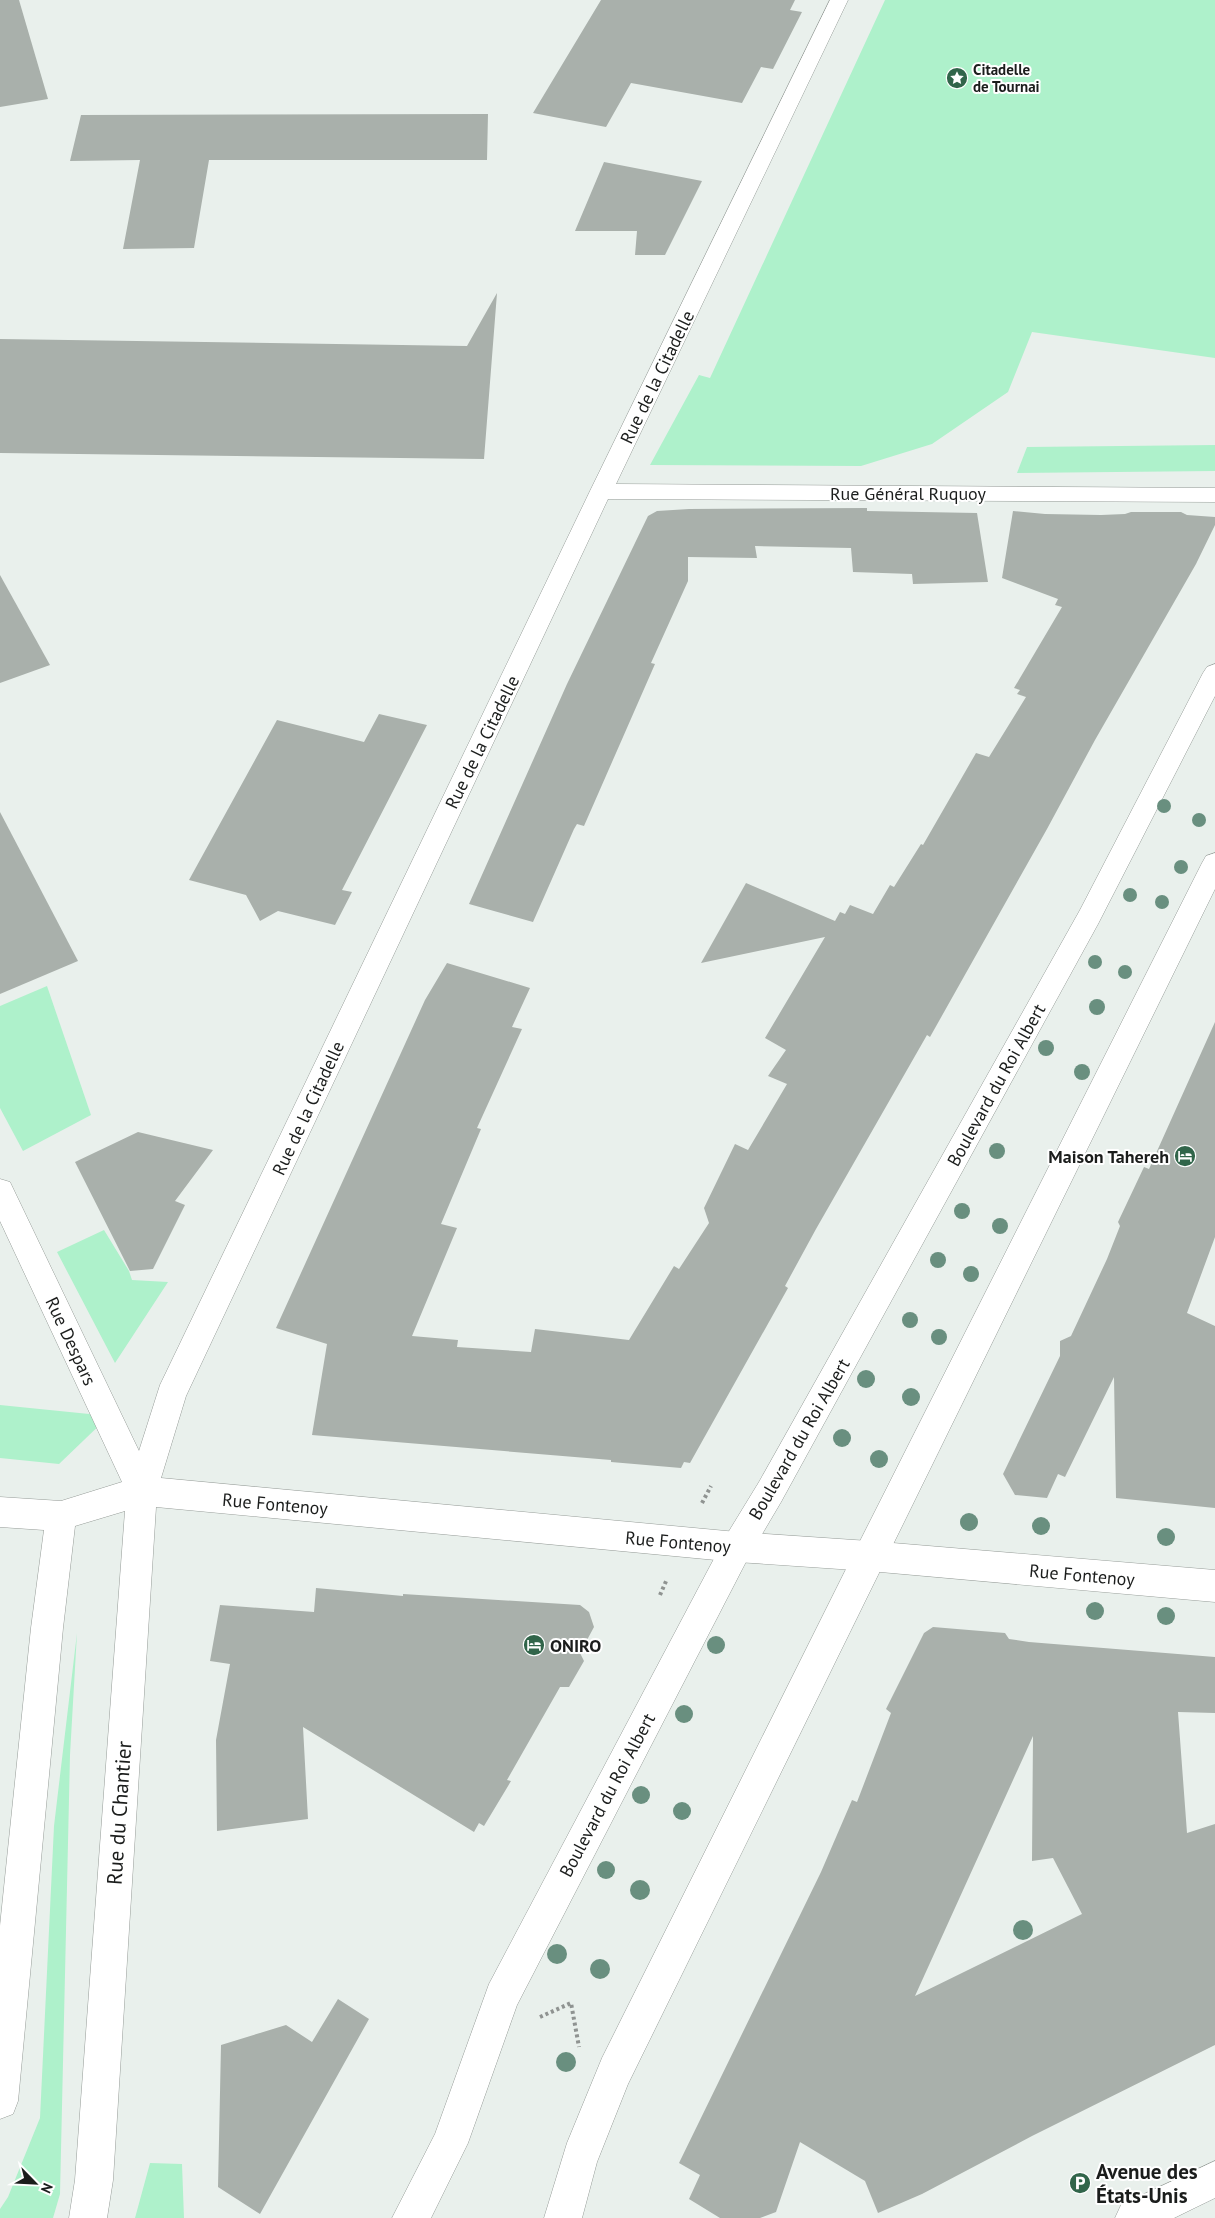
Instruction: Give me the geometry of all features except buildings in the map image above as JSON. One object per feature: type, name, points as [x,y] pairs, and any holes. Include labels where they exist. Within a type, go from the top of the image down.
[{"type":"street","name":"Rue de la Citadelle","points":[[142,1491],[171,1395],[601,491],[839,0]]},
{"type":"street","name":"Rue Général Ruquoy","points":[[601,491],[1215,495]]},
{"type":"street","name":"Boulevard du Roi Albert","points":[[411,2218],[450,2143],[502,1997],[736,1547],[770,1492],[1089,917],[1215,673]]},
{"type":"street","points":[[563,2218],[568,2195],[593,2119],[869,1556],[1215,863]]},
{"type":"street","name":"Rue Despars","points":[[0,1191],[142,1491]]},
{"type":"street","points":[[0,1512],[61,1516],[142,1491]]},
{"type":"street","name":"Rue Fontenoy","points":[[142,1491],[736,1547],[869,1556],[1215,1586]]},
{"type":"street","name":"Rue du Chantier","points":[[88,2218],[94,2180],[142,1491]]},
{"type":"street","points":[[0,2101],[47,1628],[61,1516]]},
{"type":"street","points":[[1134,2218],[1215,2179]]},
{"type":"green space","points":[[885,0],[1215,0],[1215,358],[1032,332],[1008,392],[932,444],[861,466],[650,465],[699,375],[710,378]]},
{"type":"green space","points":[[1215,445],[1215,471],[1017,473],[1027,447]]},
{"type":"green space","points":[[47,986],[91,1115],[23,1151],[0,1108],[0,1006]]},
{"type":"green space","points":[[104,1230],[129,1271],[132,1280],[168,1282],[115,1363],[57,1252]]},
{"type":"green space","points":[[0,1405],[109,1416],[59,1464],[0,1458]]},
{"type":"green space","points":[[77,1633],[70,1755],[60,2194],[53,2218],[0,2218],[0,2209],[8,2197],[40,2118],[54,1826]]},
{"type":"green space","points":[[150,2163],[182,2164],[184,2218],[135,2218]]},
{"type":"place","name":"Citadelle de Tournai","points":[[957,78]]},
{"type":"place","name":"Maison Tahereh","points":[[1185,1156]]},
{"type":"place","name":"ONIRO","points":[[534,1645]]},
{"type":"place","name":"Avenue des États-Unis","points":[[1080,2183]]}]
